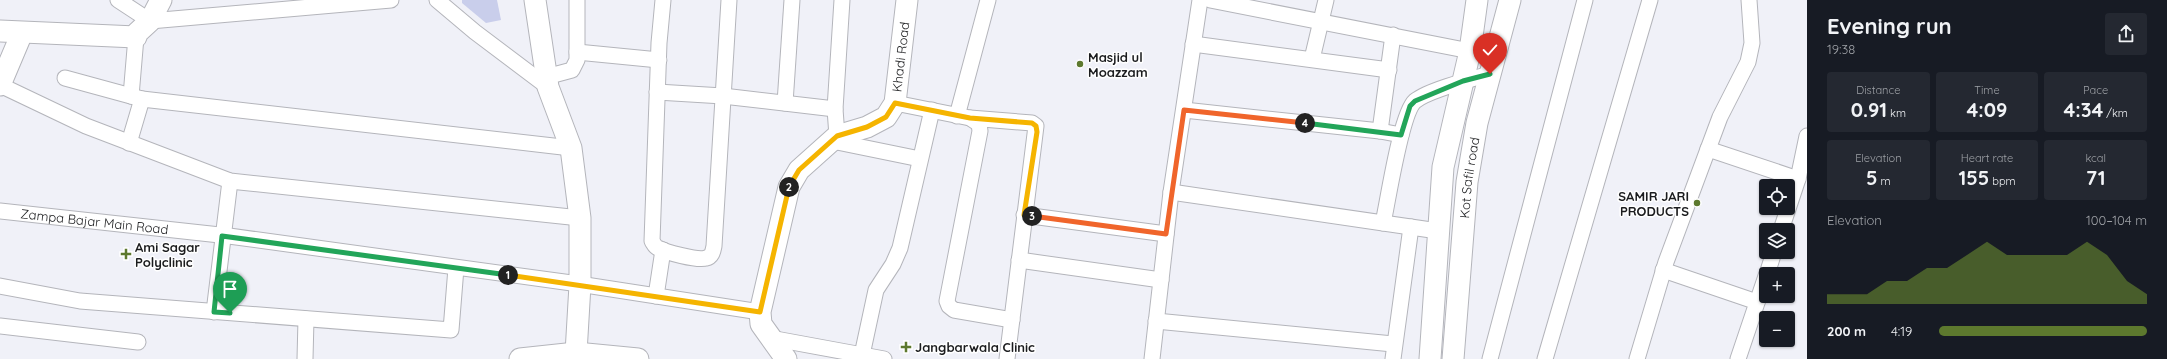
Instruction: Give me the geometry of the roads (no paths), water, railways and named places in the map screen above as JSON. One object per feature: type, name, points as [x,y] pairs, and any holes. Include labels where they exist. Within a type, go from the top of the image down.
[{"type":"street","points":[[118,0],[150,21],[391,0]]},
{"type":"street","points":[[129,143],[136,98],[137,32],[150,21],[161,0]]},
{"type":"street","points":[[437,0],[475,32],[547,82]]},
{"type":"street","points":[[535,0],[547,82],[571,148],[580,218],[580,285],[576,353]]},
{"type":"street","points":[[547,82],[572,70],[577,60],[577,0]]},
{"type":"street","points":[[663,0],[658,60],[651,232],[652,241],[656,247],[663,250],[700,259],[708,258],[712,254],[714,246],[729,0]]},
{"type":"street","points":[[785,103],[792,0]]},
{"type":"street","points":[[842,0],[834,138],[920,159]]},
{"type":"street","name":"Khadi Road","points":[[786,359],[761,324],[760,312],[789,187],[799,170],[834,138],[867,127],[886,117],[895,103],[907,0]]},
{"type":"street","points":[[964,117],[988,0]]},
{"type":"street","points":[[1152,359],[1171,192],[1200,0]]},
{"type":"street","points":[[1210,0],[1470,51]]},
{"type":"street","points":[[1312,59],[1326,0]]},
{"type":"street","name":"Kot Safil road","points":[[1430,359],[1443,167],[1470,51],[1477,0]]},
{"type":"street","name":"Kot Safil road","points":[[1453,359],[1467,182],[1477,123],[1510,0]]},
{"type":"street","points":[[1490,359],[1585,0]]},
{"type":"street","points":[[1545,359],[1650,0]]},
{"type":"street","points":[[1637,359],[1663,270],[1708,149],[1723,110],[1748,62],[1751,51],[1752,34],[1749,0]]},
{"type":"street","points":[[0,31],[136,37]]},
{"type":"street","points":[[22,33],[0,85],[86,126],[230,181],[580,218]]},
{"type":"street","points":[[1380,131],[1393,35]]},
{"type":"street","points":[[1193,44],[1388,70]]},
{"type":"street","points":[[577,52],[658,60]]},
{"type":"street","points":[[1383,223],[1401,135],[1410,106],[1415,101],[1463,81],[1490,74]]},
{"type":"street","points":[[65,78],[136,98],[571,148]]},
{"type":"street","points":[[657,92],[723,96],[835,109]]},
{"type":"street","points":[[895,103],[964,117],[1032,123],[1036,126],[1007,359]]},
{"type":"street","points":[[862,355],[876,290],[893,264],[900,248],[932,110]]},
{"type":"street","points":[[1184,110],[1380,131],[1401,135]]},
{"type":"street","points":[[964,117],[978,124],[980,131],[947,301],[949,306],[954,310],[1012,320]]},
{"type":"street","points":[[1783,223],[1798,179],[1807,136]]},
{"type":"street","points":[[1708,149],[1798,179]]},
{"type":"street","points":[[214,312],[222,236],[230,181]]},
{"type":"street","points":[[1171,192],[1438,231]]},
{"type":"street","name":"Zampa Bajar Main Road","points":[[0,211],[222,236],[580,285],[760,312]]},
{"type":"street","points":[[1024,215],[1166,234]]},
{"type":"street","points":[[1156,321],[1393,352],[1411,227]]},
{"type":"street","points":[[656,296],[663,250]]},
{"type":"street","points":[[1019,260],[1161,280]]},
{"type":"street","points":[[0,286],[80,300],[451,330],[456,268]]},
{"type":"street","points":[[1663,270],[1757,302]]},
{"type":"street","points":[[1738,359],[1759,296]]},
{"type":"street","points":[[304,359],[306,319]]},
{"type":"street","points":[[0,326],[138,342]]},
{"type":"street","points":[[770,338],[884,359]]},
{"type":"street","points":[[520,359],[576,353],[638,359]]},
{"type":"place","name":"Masjid ul Moazzam","points":[[1080,64]]},
{"type":"place","name":"SAMIR JARI PRODUCTS","points":[[1697,203]]},
{"type":"place","name":"Ami Sagar Polyclinic","points":[[126,254]]},
{"type":"place","name":"Jangbarwala Clinic","points":[[906,347]]}]
